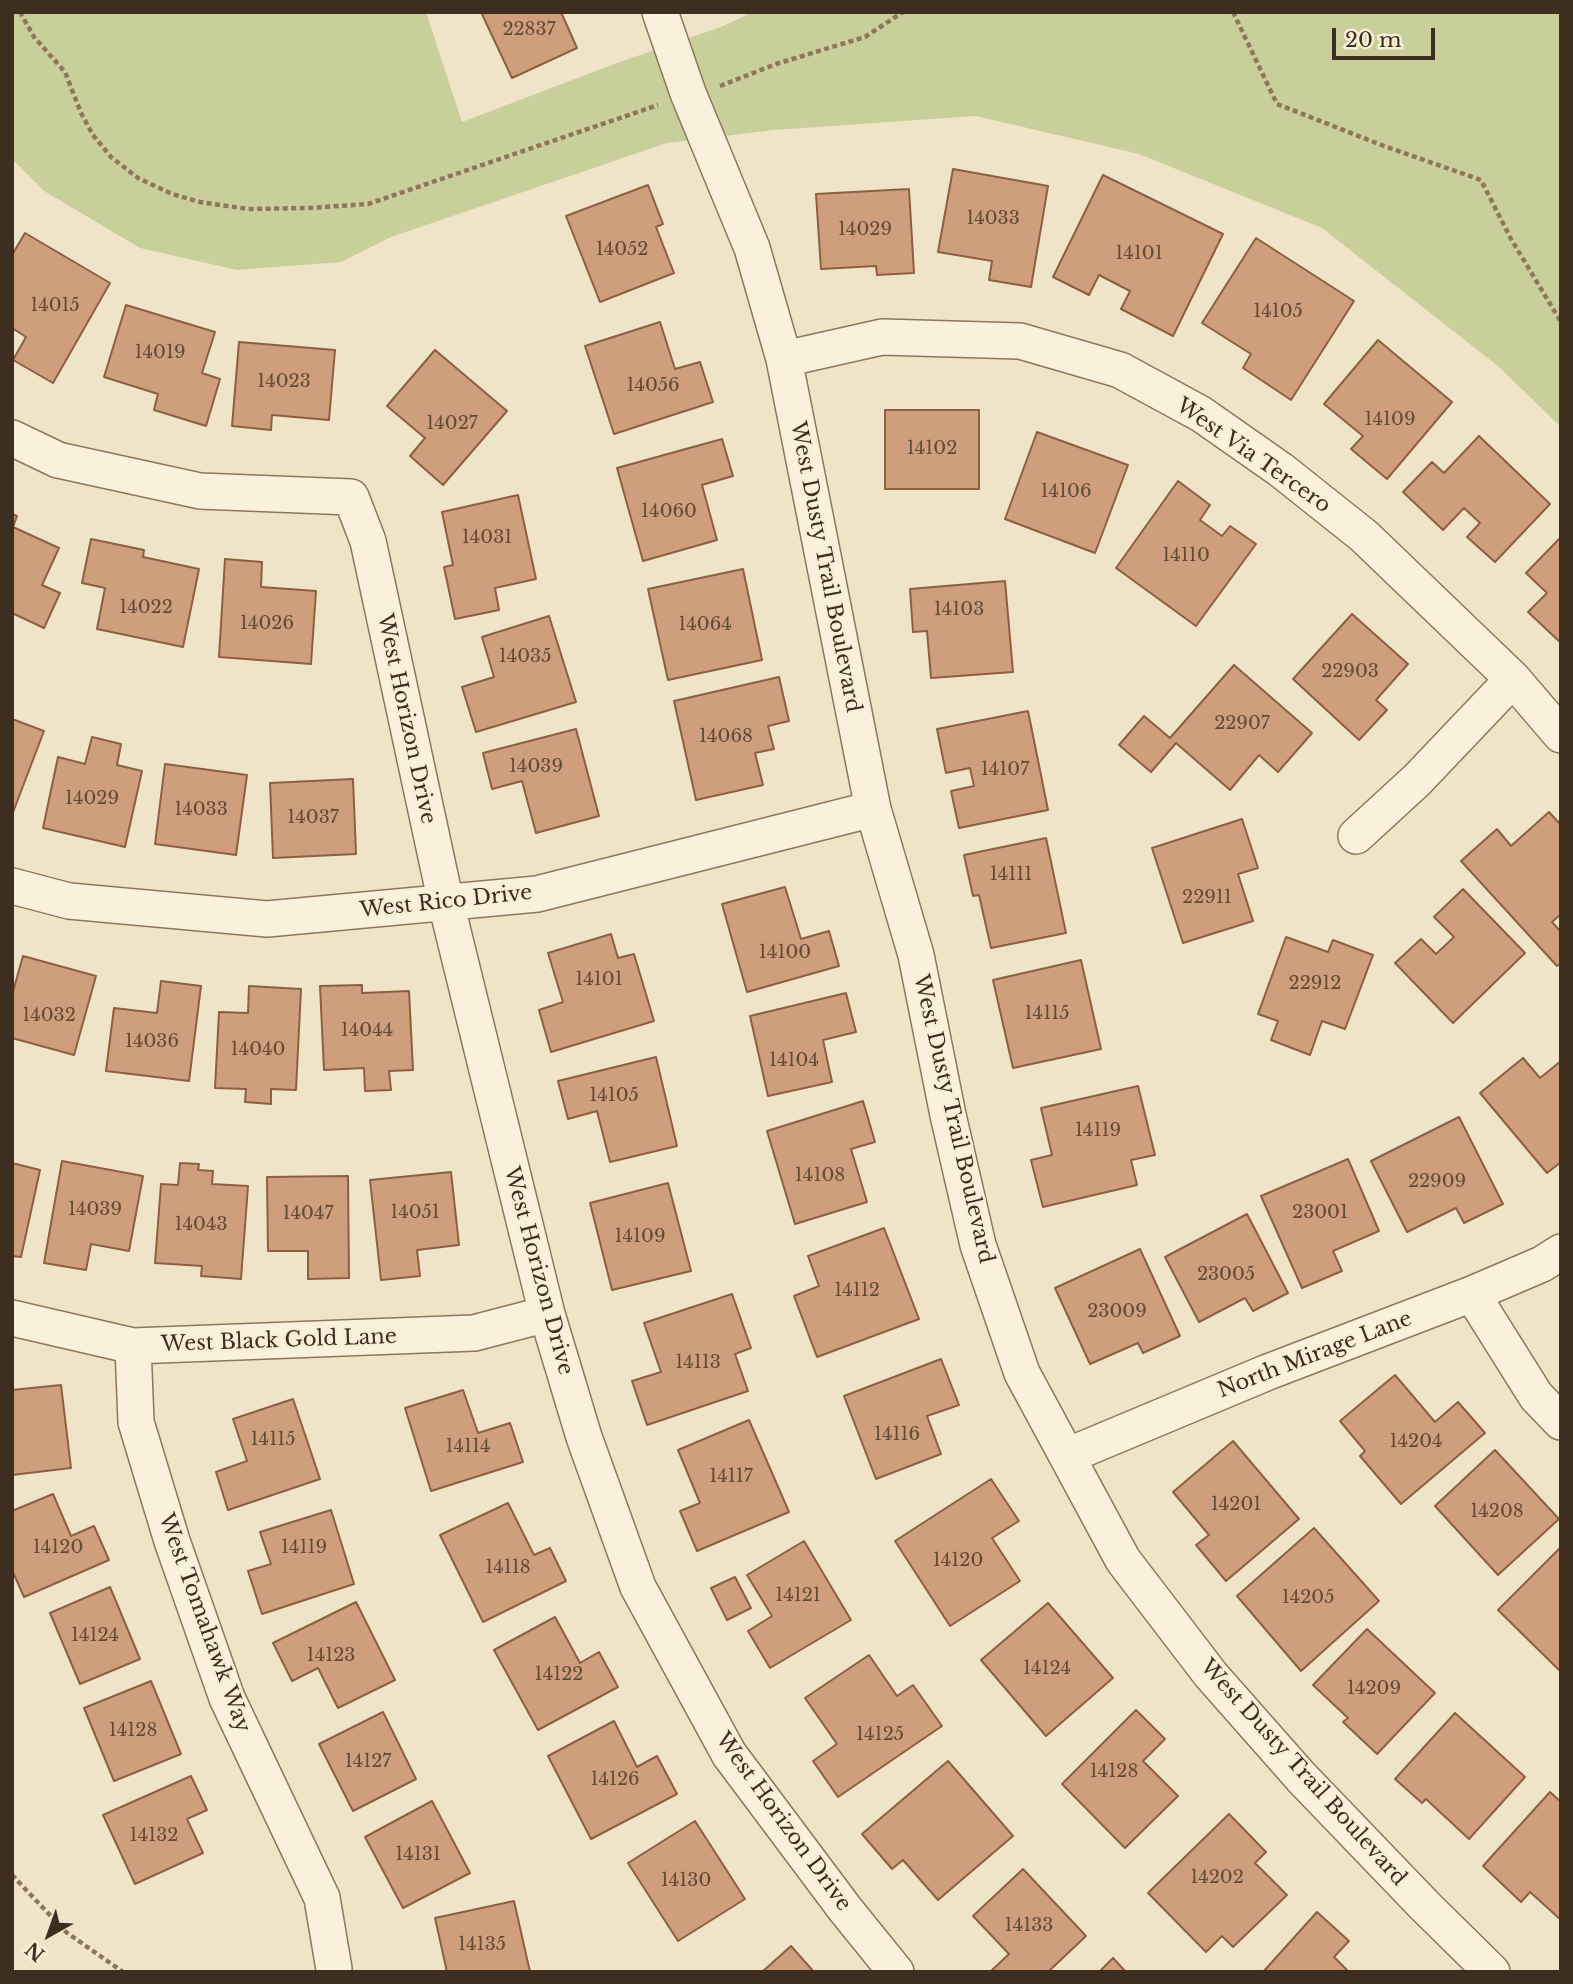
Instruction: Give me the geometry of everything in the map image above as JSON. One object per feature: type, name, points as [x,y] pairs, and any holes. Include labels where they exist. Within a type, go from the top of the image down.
[{"type":"street","name":"West Dusty Trail Boulevard","points":[[660,12],[688,93],[752,248],[784,359],[873,809],[916,955],[948,1115],[978,1245],[1022,1373],[1123,1560],[1211,1675],[1301,1777],[1492,1972]]},
{"type":"street","name":"West Via Tercero","points":[[784,359],[882,337],[1020,341],[1120,370],[1201,414],[1281,470],[1364,536],[1513,679],[1561,735]]},
{"type":"street","name":"West Horizon Drive","points":[[12,438],[58,460],[200,491],[351,497],[368,541],[446,903],[547,1314],[584,1437],[638,1587],[729,1754],[845,1909],[897,1972]]},
{"type":"street","points":[[1356,836],[1417,780],[1513,679]]},
{"type":"street","name":"West Rico Drive","points":[[12,886],[69,901],[267,919],[446,903],[537,894],[873,809]]},
{"type":"street","name":"North Mirage Lane","points":[[1066,1456],[1268,1372],[1472,1294],[1542,1264],[1561,1252]]},
{"type":"street","points":[[1472,1294],[1536,1396],[1561,1422]]},
{"type":"street","name":"West Black Gold Lane","points":[[12,1318],[133,1346],[474,1334],[547,1314]]},
{"type":"street","name":"West Tomahawk Way","points":[[133,1346],[136,1422],[172,1541],[227,1698],[322,1898],[334,1969]]},
{"type":"path","points":[[20,12],[34,37],[65,72],[81,113],[93,135],[111,157],[138,178],[172,194],[200,202],[248,209],[368,204],[688,93],[731,83],[776,64],[865,37],[903,12]]},
{"type":"path","points":[[1233,12],[1277,104],[1481,180],[1511,239],[1561,322]]},
{"type":"path","points":[[12,1875],[66,1931],[123,1972]]},
{"type":"green space","points":[[12,12],[426,12],[462,122],[721,27],[753,12],[1561,12],[1561,427],[1499,367],[1322,228],[1139,154],[976,116],[774,130],[667,143],[391,237],[341,262],[237,270],[140,248],[44,191],[12,159]]},
{"type":"building","points":[[481,12],[561,12],[577,48],[512,78]]},
{"type":"building","points":[[953,169],[1048,186],[1031,287],[989,280],[992,261],[938,252]]},
{"type":"building","points":[[1103,175],[1223,234],[1173,336],[1121,309],[1130,291],[1099,275],[1089,295],[1053,277]]},
{"type":"building","points":[[648,185],[663,224],[656,227],[674,273],[600,302],[566,216]]},
{"type":"building","points":[[909,189],[914,273],[877,275],[876,266],[821,269],[816,194]]},
{"type":"building","points":[[25,233],[110,283],[53,383],[13,360],[26,337],[12,328],[12,255]]},
{"type":"building","points":[[1256,238],[1354,301],[1291,400],[1243,368],[1251,354],[1202,323]]},
{"type":"building","points":[[126,305],[215,332],[202,373],[220,379],[206,426],[154,410],[158,394],[104,377]]},
{"type":"building","points":[[660,322],[675,369],[700,362],[713,402],[614,434],[585,346]]},
{"type":"building","points":[[1378,340],[1452,402],[1387,479],[1351,449],[1363,436],[1324,404]]},
{"type":"building","points":[[239,342],[335,350],[329,420],[272,415],[271,430],[232,426]]},
{"type":"building","points":[[435,350],[507,411],[443,485],[410,456],[425,438],[387,406]]},
{"type":"building","points":[[885,410],[979,410],[979,489],[885,489]]},
{"type":"building","points":[[1037,432],[1128,465],[1095,553],[1005,519]]},
{"type":"building","points":[[1479,436],[1550,504],[1495,562],[1467,537],[1480,523],[1464,508],[1443,530],[1403,492],[1432,462],[1444,473]]},
{"type":"building","points":[[722,439],[733,476],[702,485],[717,540],[643,561],[617,468]]},
{"type":"building","points":[[1178,481],[1210,505],[1200,520],[1222,536],[1230,526],[1256,544],[1196,626],[1116,568]]},
{"type":"building","points":[[518,495],[536,579],[495,588],[499,610],[455,619],[444,567],[453,565],[442,512]]},
{"type":"building","points":[[12,514],[17,516],[13,527],[59,548],[42,585],[60,593],[44,628],[12,613]]},
{"type":"building","points":[[1561,537],[1561,643],[1528,612],[1547,593],[1526,573]]},
{"type":"building","points":[[91,539],[144,550],[143,557],[199,569],[183,647],[97,629],[105,588],[82,583]]},
{"type":"building","points":[[225,559],[262,562],[261,587],[316,591],[311,664],[219,657]]},
{"type":"building","points":[[743,569],[762,660],[668,680],[648,589]]},
{"type":"building","points":[[1005,581],[1013,672],[931,678],[927,631],[913,632],[910,589]]},
{"type":"building","points":[[1352,614],[1408,664],[1376,700],[1387,710],[1359,740],[1293,679]]},
{"type":"building","points":[[549,616],[576,702],[476,732],[462,687],[494,677],[482,637]]},
{"type":"building","points":[[1234,665],[1312,733],[1278,772],[1259,755],[1230,790],[1176,743],[1151,772],[1119,745],[1144,716],[1170,738]]},
{"type":"building","points":[[779,677],[789,721],[768,726],[774,749],[755,753],[763,785],[696,800],[674,701]]},
{"type":"building","points":[[1028,711],[1048,810],[959,828],[951,791],[974,786],[970,768],[946,773],[937,729]]},
{"type":"building","points":[[12,719],[44,731],[12,815]]},
{"type":"building","points":[[576,729],[599,816],[536,833],[522,781],[492,789],[483,753]]},
{"type":"building","points":[[92,737],[121,744],[117,765],[142,771],[125,847],[43,828],[58,757],[85,764]]},
{"type":"building","points":[[165,764],[247,775],[236,855],[155,844]]},
{"type":"building","points":[[353,779],[356,854],[273,858],[270,783]]},
{"type":"building","points":[[1549,812],[1561,825],[1561,914],[1552,922],[1561,932],[1561,963],[1557,966],[1461,861],[1497,829],[1511,846]]},
{"type":"building","points":[[1242,819],[1258,868],[1238,874],[1253,921],[1183,943],[1152,848]]},
{"type":"building","points":[[1046,838],[1066,933],[991,948],[979,895],[973,896],[964,855]]},
{"type":"building","points":[[785,887],[801,939],[829,931],[839,966],[747,992],[722,904]]},
{"type":"building","points":[[1463,889],[1525,953],[1453,1023],[1395,963],[1421,939],[1436,954],[1454,937],[1434,917]]},
{"type":"building","points":[[611,934],[618,958],[634,954],[654,1021],[551,1052],[539,1010],[563,1002],[548,953]]},
{"type":"building","points":[[1286,937],[1328,952],[1333,940],[1373,955],[1345,1029],[1322,1021],[1310,1055],[1271,1040],[1278,1021],[1258,1014]]},
{"type":"building","points":[[23,956],[96,976],[74,1055],[12,1038],[12,995]]},
{"type":"building","points":[[1081,960],[1101,1049],[1013,1068],[993,980]]},
{"type":"building","points":[[161,981],[201,986],[189,1081],[106,1071],[114,1008],[157,1013]]},
{"type":"building","points":[[362,985],[362,993],[409,991],[413,1070],[389,1071],[391,1090],[365,1091],[364,1068],[324,1070],[320,986]]},
{"type":"building","points":[[249,986],[301,989],[296,1090],[271,1089],[271,1104],[245,1102],[246,1089],[215,1088],[219,1012],[248,1013]]},
{"type":"building","points":[[846,993],[856,1032],[823,1040],[832,1082],[768,1096],[750,1016]]},
{"type":"building","points":[[656,1057],[677,1146],[610,1162],[597,1111],[568,1119],[558,1081]]},
{"type":"building","points":[[1523,1058],[1540,1078],[1561,1061],[1561,1162],[1547,1173],[1480,1093]]},
{"type":"building","points":[[1138,1086],[1155,1155],[1131,1160],[1137,1185],[1043,1207],[1031,1160],[1052,1155],[1041,1108]]},
{"type":"building","points":[[863,1101],[875,1142],[851,1149],[867,1202],[795,1224],[767,1131]]},
{"type":"building","points":[[1459,1117],[1503,1204],[1464,1223],[1456,1208],[1407,1232],[1371,1161]]},
{"type":"building","points":[[1348,1159],[1379,1231],[1333,1251],[1342,1271],[1302,1288],[1261,1196]]},
{"type":"building","points":[[62,1161],[143,1176],[129,1251],[91,1244],[86,1270],[44,1263]]},
{"type":"building","points":[[12,1163],[40,1170],[21,1257],[12,1256]]},
{"type":"building","points":[[180,1163],[199,1164],[198,1170],[213,1171],[212,1184],[248,1186],[241,1279],[201,1276],[202,1266],[155,1263],[161,1184],[178,1185]]},
{"type":"building","points":[[451,1172],[459,1245],[417,1250],[420,1276],[381,1280],[370,1180]]},
{"type":"building","points":[[348,1176],[349,1278],[308,1279],[308,1251],[268,1251],[267,1177]]},
{"type":"building","points":[[668,1183],[691,1271],[612,1290],[590,1203]]},
{"type":"building","points":[[1247,1214],[1288,1293],[1253,1311],[1245,1298],[1199,1322],[1165,1257]]},
{"type":"building","points":[[884,1228],[919,1319],[817,1357],[794,1296],[819,1286],[808,1256]]},
{"type":"building","points":[[1140,1249],[1180,1336],[1143,1353],[1138,1343],[1090,1364],[1055,1288]]},
{"type":"building","points":[[732,1294],[751,1348],[735,1354],[748,1391],[647,1425],[632,1381],[661,1372],[644,1323]]},
{"type":"building","points":[[941,1359],[959,1405],[927,1416],[941,1454],[876,1479],[844,1396]]},
{"type":"building","points":[[1395,1375],[1435,1422],[1458,1402],[1485,1433],[1401,1504],[1360,1456],[1365,1451],[1340,1421]]},
{"type":"building","points":[[61,1385],[71,1468],[12,1475],[12,1390]]},
{"type":"building","points":[[463,1390],[478,1433],[510,1423],[523,1462],[431,1491],[405,1408]]},
{"type":"building","points":[[293,1399],[320,1479],[228,1510],[216,1472],[247,1461],[233,1419]]},
{"type":"building","points":[[749,1420],[789,1512],[697,1551],[680,1511],[700,1503],[678,1450]]},
{"type":"building","points":[[1233,1441],[1299,1519],[1226,1581],[1196,1545],[1209,1535],[1173,1492]]},
{"type":"building","points":[[1495,1450],[1559,1519],[1498,1575],[1435,1506]]},
{"type":"building","points":[[991,1479],[1019,1521],[992,1538],[1020,1581],[950,1626],[895,1541]]},
{"type":"building","points":[[53,1494],[71,1536],[94,1526],[109,1560],[24,1597],[12,1570],[12,1511]]},
{"type":"building","points":[[508,1503],[534,1555],[550,1548],[566,1581],[483,1622],[440,1535]]},
{"type":"building","points":[[331,1510],[354,1584],[262,1614],[248,1571],[271,1564],[260,1532]]},
{"type":"building","points":[[1314,1528],[1379,1601],[1301,1671],[1237,1596]]},
{"type":"building","points":[[804,1541],[851,1620],[770,1668],[748,1631],[772,1616],[747,1575]]},
{"type":"building","points":[[1561,1547],[1561,1672],[1498,1610]]},
{"type":"building","points":[[735,1577],[751,1608],[727,1620],[711,1588]]},
{"type":"building","points":[[110,1587],[140,1659],[80,1684],[50,1613]]},
{"type":"building","points":[[356,1602],[395,1680],[338,1708],[318,1668],[292,1681],[273,1643]]},
{"type":"building","points":[[1048,1603],[1113,1678],[1046,1736],[981,1660]]},
{"type":"building","points":[[555,1617],[580,1663],[599,1652],[618,1687],[538,1730],[494,1650]]},
{"type":"building","points":[[1367,1629],[1435,1693],[1377,1754],[1343,1722],[1348,1718],[1313,1685]]},
{"type":"building","points":[[869,1655],[897,1696],[913,1685],[942,1726],[838,1797],[813,1761],[837,1744],[805,1698]]},
{"type":"building","points":[[151,1681],[181,1754],[114,1781],[84,1708]]},
{"type":"building","points":[[1136,1710],[1165,1739],[1143,1761],[1178,1796],[1125,1848],[1062,1784]]},
{"type":"building","points":[[383,1712],[416,1779],[353,1811],[319,1744]]},
{"type":"building","points":[[1455,1713],[1525,1777],[1469,1839],[1426,1799],[1422,1803],[1395,1779]]},
{"type":"building","points":[[614,1721],[637,1767],[657,1756],[677,1794],[591,1839],[548,1756]]},
{"type":"building","points":[[948,1761],[1013,1836],[938,1900],[903,1860],[892,1869],[862,1834]]},
{"type":"building","points":[[191,1776],[207,1810],[187,1819],[203,1853],[135,1884],[103,1815]]},
{"type":"building","points":[[1550,1792],[1561,1802],[1561,1920],[1530,1892],[1521,1902],[1483,1866]]},
{"type":"building","points":[[432,1801],[470,1873],[403,1908],[365,1837]]},
{"type":"building","points":[[1229,1814],[1266,1852],[1255,1863],[1287,1895],[1233,1947],[1222,1936],[1206,1952],[1148,1893]]},
{"type":"building","points":[[695,1821],[745,1899],[678,1941],[628,1863]]},
{"type":"building","points":[[1023,1869],[1086,1936],[1048,1972],[990,1972],[1009,1954],[973,1916]]},
{"type":"building","points":[[514,1901],[530,1972],[447,1972],[435,1918]]},
{"type":"building","points":[[1317,1912],[1349,1941],[1334,1957],[1349,1972],[1263,1972]]},
{"type":"building","points":[[791,1946],[814,1972],[762,1972]]},
{"type":"building","points":[[1113,1958],[1126,1972],[1099,1972]]}]
